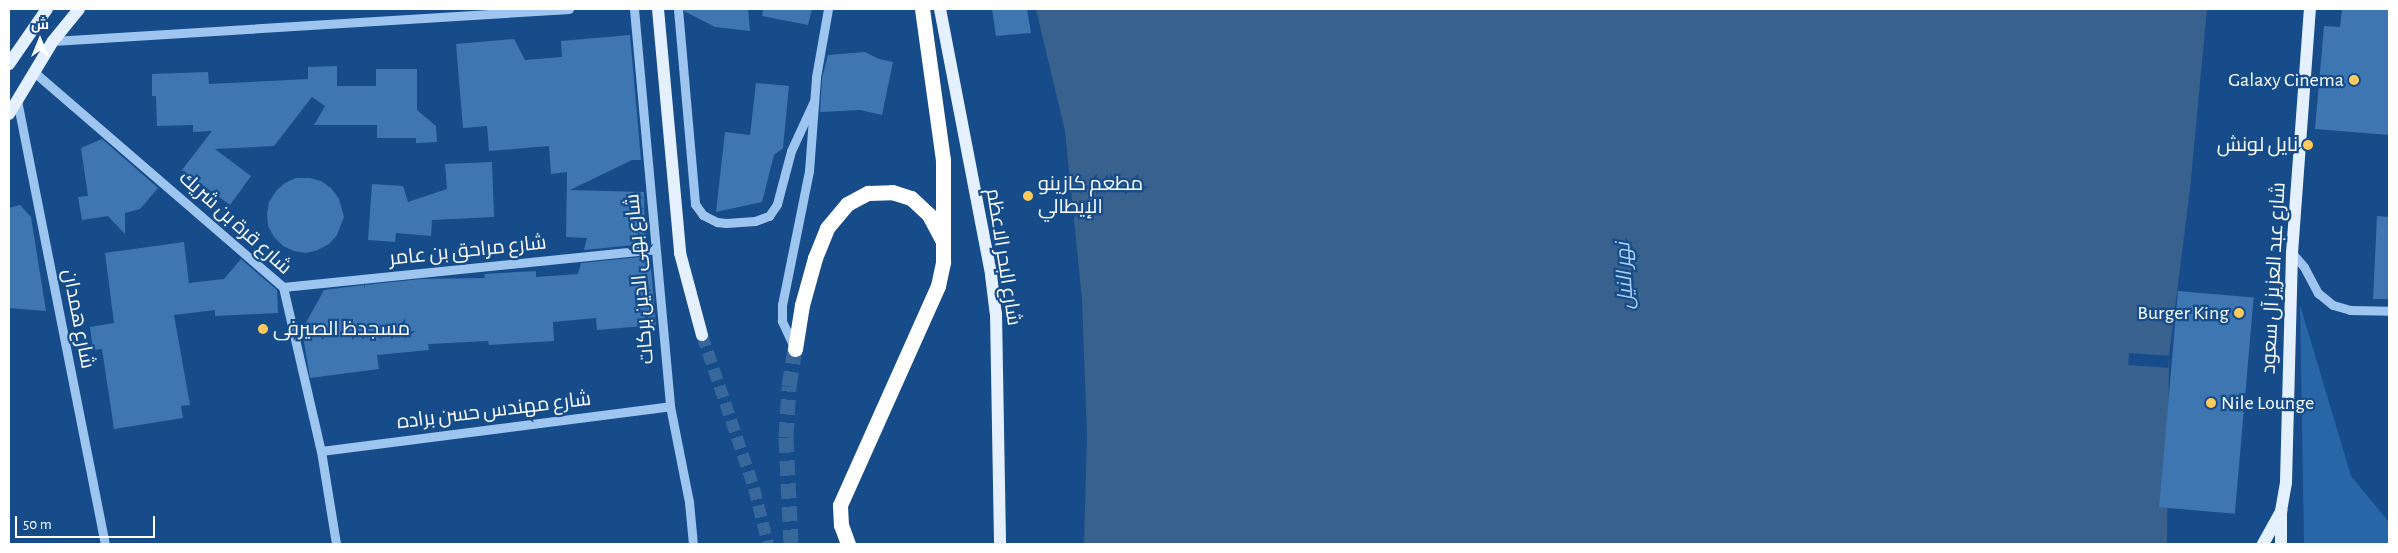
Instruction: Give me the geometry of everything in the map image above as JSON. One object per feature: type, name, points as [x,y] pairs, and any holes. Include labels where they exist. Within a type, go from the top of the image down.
[{"type":"highway","points":[[848,544],[842,525],[840,505],[938,286],[943,262],[943,160],[922,9]]},
{"type":"highway","points":[[795,349],[802,305],[815,258],[827,228],[847,204],[868,193],[892,192],[911,198],[929,215],[944,242]]},
{"type":"main road","points":[[9,64],[47,9]]},
{"type":"main road","points":[[9,114],[53,41],[79,9]]},
{"type":"main road","name":"شارع بهى الدين بركات","points":[[658,9],[680,253],[702,335]]},
{"type":"main road","name":"شارع البحر الاعظم","points":[[940,9],[991,275],[996,313],[1000,544]]},
{"type":"main road","name":"شارع عبد العزيز آل سعود","points":[[2263,544],[2281,511],[2286,482],[2292,253],[2310,9]]},
{"type":"main road","points":[[2281,511],[2281,544]]},
{"type":"street","points":[[53,41],[569,9]]},
{"type":"street","name":"شارع بهى الدين بركات","points":[[634,9],[670,406],[689,502],[693,544]]},
{"type":"street","points":[[678,9],[695,204],[704,215],[717,222],[726,223],[755,221],[769,216],[777,204],[791,151],[814,101]]},
{"type":"street","points":[[795,349],[782,321],[782,305],[809,171],[819,53],[828,9]]},
{"type":"street","name":"شارع قرة بن شريك","points":[[34,72],[283,287],[321,451],[336,544]]},
{"type":"street","name":"شارع همدان","points":[[17,100],[106,544]]},
{"type":"street","name":"شارع مراحق بن عامر","points":[[283,287],[656,249]]},
{"type":"street","points":[[2292,253],[2304,267],[2318,293],[2333,305],[2350,310],[2389,311]]},
{"type":"street","name":"شارع مهندس حسن براده","points":[[321,451],[670,406]]},
{"type":"shaded area","points":[[2300,305],[2351,476],[2389,522],[2389,544],[2304,544]]},
{"type":"water","name":"نهر النيل","points":[[1036,9],[2207,9],[2190,189],[2169,356],[2167,544],[1084,544],[1087,436],[1082,299],[1065,131]]},
{"type":"pier","points":[[2129,353],[2169,356],[2168,368],[2128,365]]},
{"type":"building","points":[[684,9],[748,9],[750,31],[715,27],[684,11]]},
{"type":"building","points":[[763,9],[812,9],[808,25],[762,16]]},
{"type":"building","points":[[992,9],[1027,9],[1031,33],[996,36]]},
{"type":"building","name":"Galaxy Cinema","points":[[2342,9],[2389,9],[2389,135],[2315,129],[2324,26],[2340,27]]},
{"type":"building","points":[[630,35],[641,160],[632,160],[570,190],[644,192],[645,244],[584,250],[587,238],[566,237],[567,172],[551,174],[549,146],[489,151],[487,126],[463,128],[456,44],[514,39],[525,60],[562,57],[561,41]]},
{"type":"building","points":[[865,52],[879,59],[893,62],[882,115],[860,110],[820,112],[822,78],[828,55]]},
{"type":"building","points":[[337,66],[337,86],[376,86],[376,69],[417,69],[417,110],[436,126],[437,142],[416,143],[416,138],[377,138],[377,125],[314,125],[325,106],[312,97],[274,146],[215,149],[251,176],[230,205],[182,170],[212,131],[193,132],[193,125],[157,126],[156,96],[152,96],[152,74],[208,72],[209,84],[308,79],[308,67]]},
{"type":"building","points":[[756,83],[789,86],[783,148],[774,155],[762,202],[716,212],[725,132],[750,135]]},
{"type":"building","points":[[102,139],[158,188],[140,209],[125,213],[125,234],[108,216],[82,220],[78,197],[88,196],[81,148]]},
{"type":"building","points":[[492,162],[494,217],[432,220],[431,236],[396,233],[395,242],[368,240],[372,184],[403,186],[408,202],[447,189],[445,164]]},
{"type":"building","points":[[296,178],[309,178],[321,181],[331,188],[339,199],[344,217],[337,235],[329,244],[318,250],[306,253],[294,251],[283,246],[274,237],[268,226],[269,202],[276,191],[285,183]]},
{"type":"building","points":[[20,205],[31,217],[46,311],[9,308],[9,208]]},
{"type":"building","points":[[2377,216],[2389,217],[2389,299],[2373,299]]},
{"type":"building","points":[[184,242],[189,283],[224,279],[241,259],[277,290],[278,313],[215,316],[215,310],[174,315],[190,405],[181,406],[183,418],[114,429],[102,349],[93,350],[90,327],[114,323],[105,253]]},
{"type":"building","points":[[650,256],[656,325],[597,330],[596,318],[553,322],[554,341],[489,345],[488,341],[428,344],[429,350],[377,355],[379,369],[310,378],[302,330],[324,290],[364,285],[365,289],[365,285],[421,279],[485,278],[484,274],[536,271],[536,277],[578,274],[581,263]]},
{"type":"building","name":"Nile Lounge","points":[[2178,291],[2254,298],[2235,514],[2159,507]]},
{"type":"tunnel","points":[[702,335],[754,488],[768,544]]},
{"type":"tunnel","points":[[791,544],[786,437],[789,386],[795,349]]},
{"type":"place","name":"Galaxy Cinema","points":[[2354,80]]},
{"type":"place","name":"نايل لونش","points":[[2308,145]]},
{"type":"place","name":"مطعم كازينو الإيطالي","points":[[1028,196]]},
{"type":"place","name":"Burger King","points":[[2239,313]]},
{"type":"place","name":"مسجدظ الصيرفى","points":[[263,329]]},
{"type":"place","name":"Nile Lounge","points":[[2211,403]]}]
